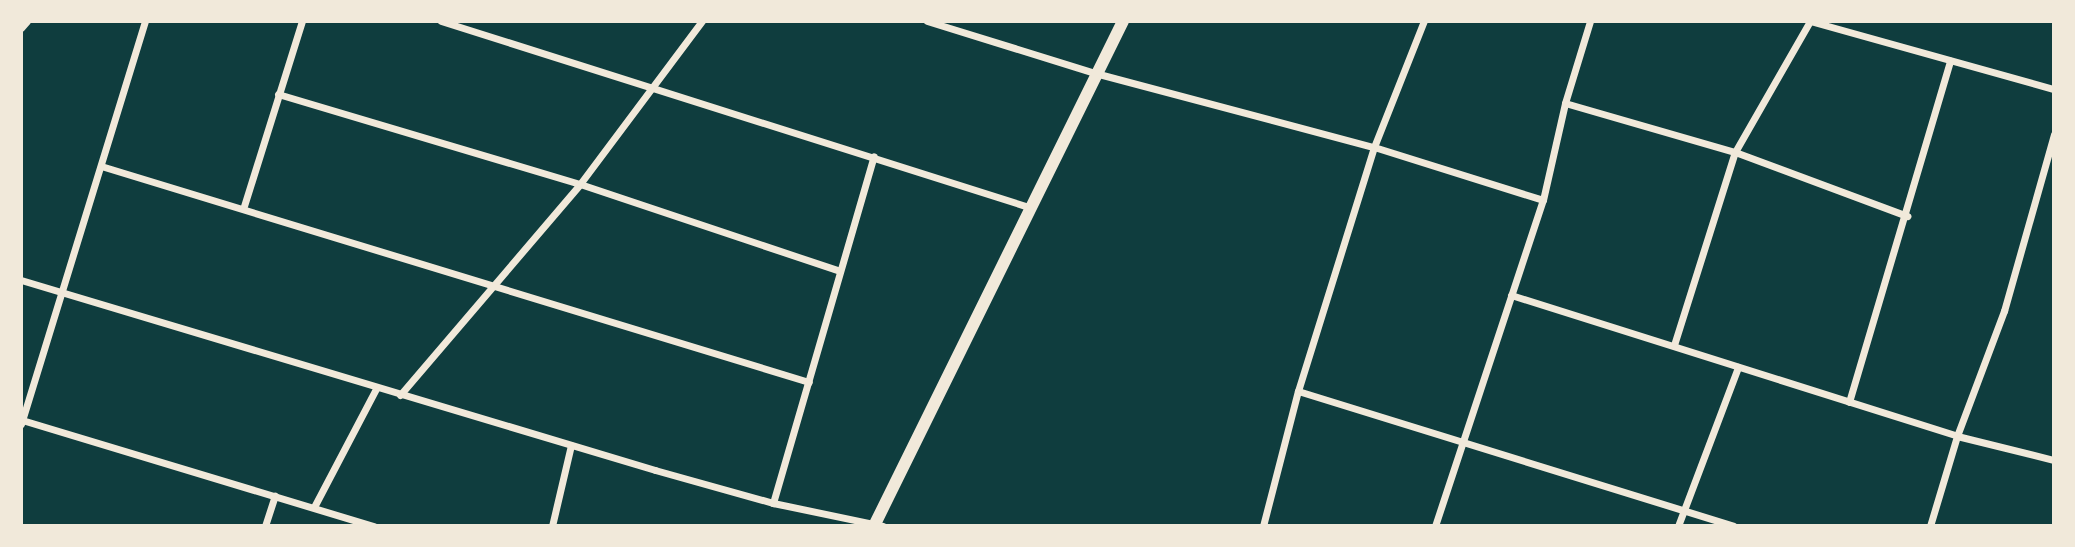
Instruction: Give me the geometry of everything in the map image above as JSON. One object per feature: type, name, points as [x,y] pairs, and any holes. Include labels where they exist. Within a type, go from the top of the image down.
[{"type":"street","points":[[21,28],[27,21]]},
{"type":"street","points":[[145,21],[22,422],[374,526]]},
{"type":"street","points":[[244,205],[302,21]]},
{"type":"street","points":[[441,21],[1033,208]]},
{"type":"street","points":[[400,395],[580,184],[650,85],[702,21]]},
{"type":"street","points":[[927,21],[1095,73],[1374,147],[1543,200]]},
{"type":"street","points":[[21,280],[376,389],[773,503],[877,525],[1033,208],[1095,73],[1123,21]]},
{"type":"street","points":[[1263,526],[1298,391],[1374,147],[1424,21]]},
{"type":"street","points":[[1435,526],[1543,200],[1565,103],[1590,21]]},
{"type":"street","points":[[1674,345],[1735,152],[1810,21],[2054,89]]},
{"type":"street","points":[[1849,402],[1907,216],[1950,61]]},
{"type":"street","points":[[278,94],[580,184],[840,271]]},
{"type":"street","points":[[1565,103],[1735,152],[1907,216]]},
{"type":"street","points":[[1930,526],[1957,436],[2004,310],[2054,134]]},
{"type":"street","points":[[773,503],[874,156]]},
{"type":"street","points":[[102,166],[244,205],[809,382]]},
{"type":"street","points":[[1511,296],[1957,436],[2054,460]]},
{"type":"street","points":[[1678,526],[1682,509],[1738,366]]},
{"type":"street","points":[[314,507],[376,389]]},
{"type":"street","points":[[1298,391],[1460,444],[1734,526]]},
{"type":"street","points":[[552,526],[571,445]]},
{"type":"street","points":[[265,526],[275,496]]}]
